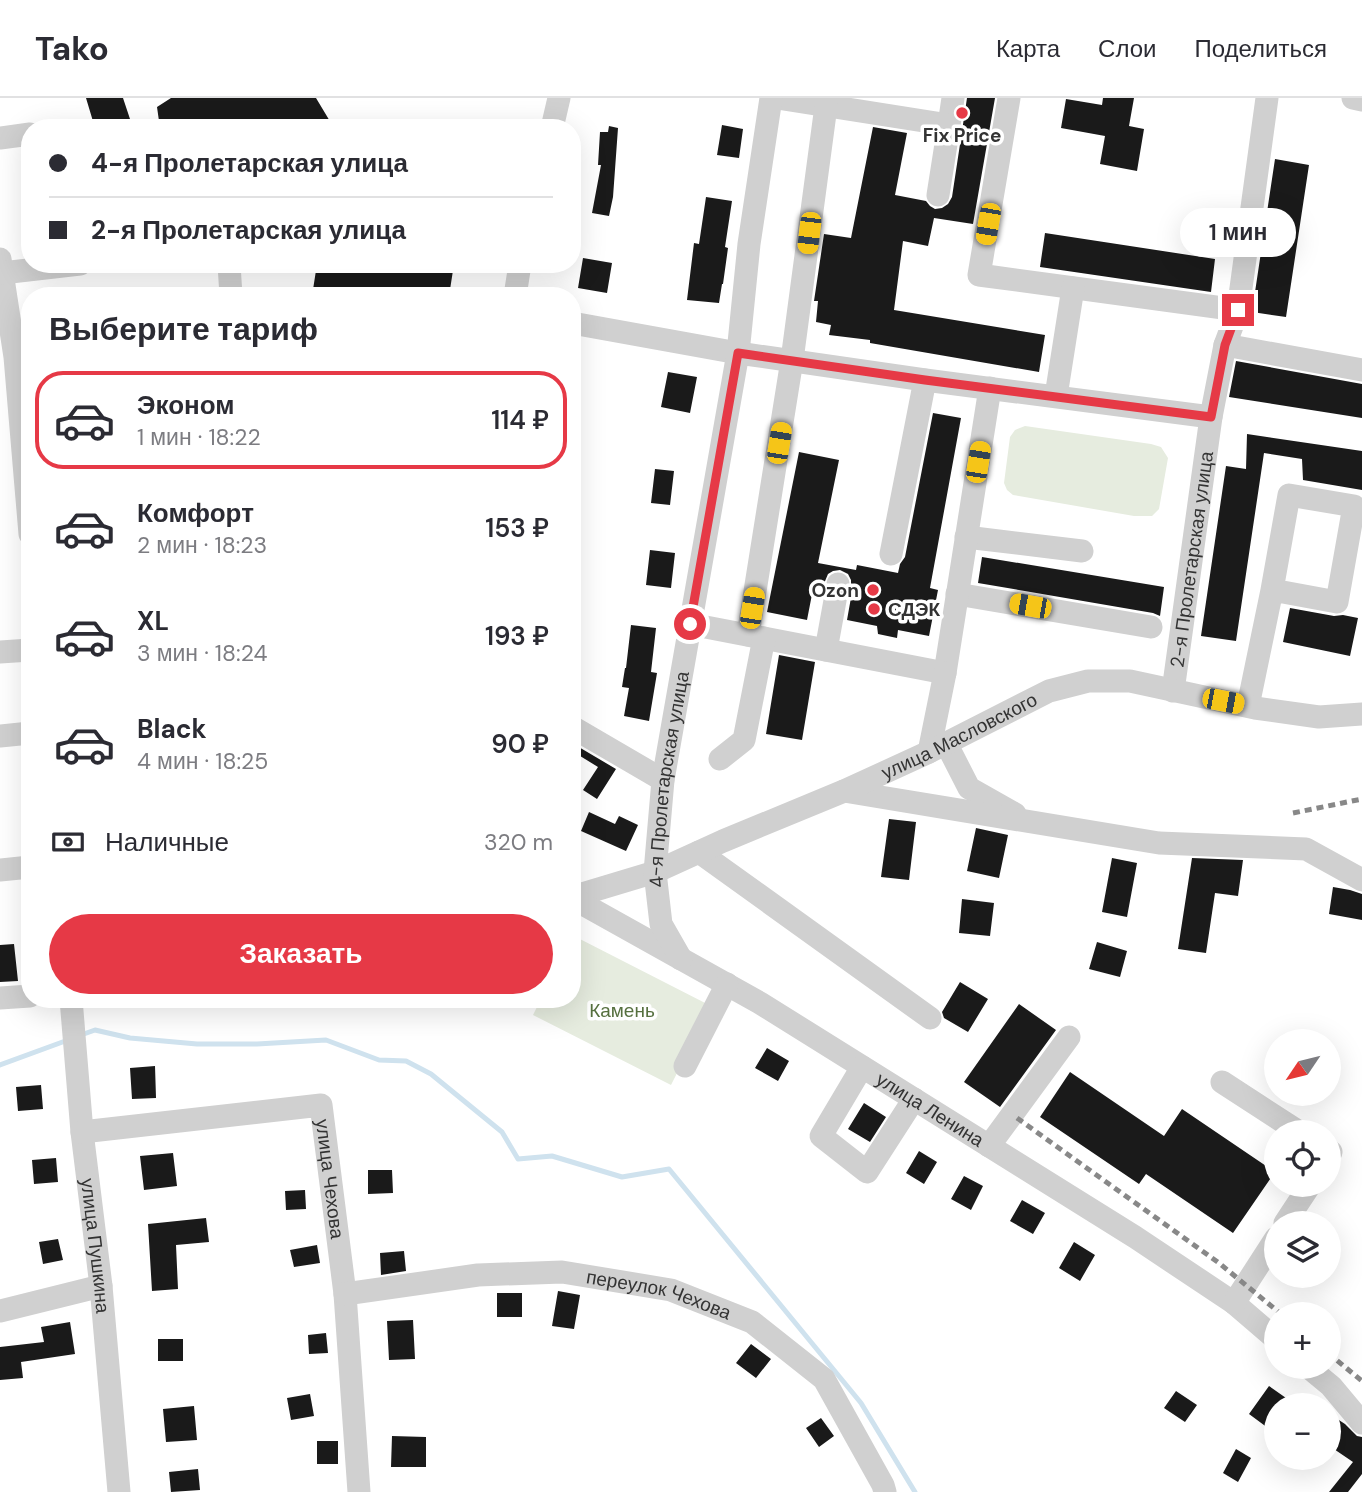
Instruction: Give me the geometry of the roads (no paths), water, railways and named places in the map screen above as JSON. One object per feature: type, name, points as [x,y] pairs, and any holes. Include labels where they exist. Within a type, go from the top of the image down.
[{"type":"street","points":[[554,119],[559,98]]},
{"type":"street","name":"4-я Пролетарская улица","points":[[681,958],[661,924],[655,872],[663,780],[738,353],[749,244],[771,98]]},
{"type":"street","points":[[777,98],[949,125]]},
{"type":"street","points":[[937,195],[953,98]]},
{"type":"street","points":[[1009,98],[979,275],[1238,310]]},
{"type":"street","name":"2-я Пролетарская улица","points":[[1173,691],[1211,417],[1225,345],[1238,310],[1267,98]]},
{"type":"street","points":[[1353,98],[1362,100]]},
{"type":"street","points":[[720,759],[744,740],[826,106]]},
{"type":"street","points":[[0,138],[21,135]]},
{"type":"street","points":[[21,265],[1,266],[15,357],[21,456]]},
{"type":"street","points":[[1056,396],[1073,288]]},
{"type":"street","points":[[581,325],[738,353],[1211,417]]},
{"type":"street","points":[[1225,345],[1362,370]]},
{"type":"street","points":[[891,554],[925,380]]},
{"type":"street","points":[[990,388],[944,673],[937,747],[969,788],[1026,821]]},
{"type":"street","points":[[1248,706],[1289,495],[1358,507],[1337,602],[1272,590]]},
{"type":"street","points":[[966,537],[1082,551]]},
{"type":"street","points":[[826,650],[838,584]]},
{"type":"street","points":[[957,594],[1151,627]]},
{"type":"street","points":[[690,624],[944,673]]},
{"type":"street","points":[[0,652],[21,651]]},
{"type":"street","name":"улица Масловского","points":[[581,894],[655,872],[844,791],[1049,691],[1088,681],[1130,681],[1319,718],[1362,713]]},
{"type":"street","points":[[581,732],[663,780]]},
{"type":"street","points":[[0,736],[21,734]]},
{"type":"street","points":[[844,791],[1159,842],[1306,849],[1362,880]]},
{"type":"street","points":[[699,852],[930,1018]]},
{"type":"street","points":[[0,870],[21,868]]},
{"type":"street","name":"улица Ленина","points":[[581,902],[760,1003],[1135,1237],[1234,1303],[1264,1329]]},
{"type":"street","points":[[685,1066],[727,985]]},
{"type":"street","points":[[0,998],[21,997]]},
{"type":"street","name":"улица Пушкина","points":[[72,1008],[119,1492]]},
{"type":"street","points":[[989,1146],[1069,1037]]},
{"type":"street","points":[[862,1067],[821,1136],[867,1172],[914,1099]]},
{"type":"street","points":[[1222,1082],[1281,1120]]},
{"type":"street","name":"улица Чехова","points":[[82,1132],[321,1104],[345,1294],[359,1492]]},
{"type":"street","points":[[1234,1303],[1264,1257]]},
{"type":"street","name":"переулок Чехова","points":[[345,1294],[478,1275],[562,1272],[671,1290],[751,1322],[824,1379],[886,1492]]},
{"type":"street","points":[[0,1311],[100,1286]]},
{"type":"street","points":[[1323,1379],[1362,1423]]},
{"type":"waterway","points":[[81,1035],[95,1030],[130,1038],[197,1044],[326,1040],[379,1060],[406,1061],[431,1074],[502,1132],[518,1159],[552,1156],[622,1177],[669,1169],[861,1403],[915,1492]]},
{"type":"waterway","points":[[0,1065],[68,1040]]},
{"type":"railway","points":[[1293,813],[1362,799]]},
{"type":"railway","points":[[1017,1118],[1219,1263],[1266,1302]]},
{"type":"railway","points":[[1341,1364],[1362,1381]]},
{"type":"place","name":"Fix Price","points":[[962,113]]},
{"type":"place","name":"Ozon","points":[[873,590]]},
{"type":"place","name":"СДЭК","points":[[874,609]]},
{"type":"park label","name":"Камень","points":[[622,1010]]}]
